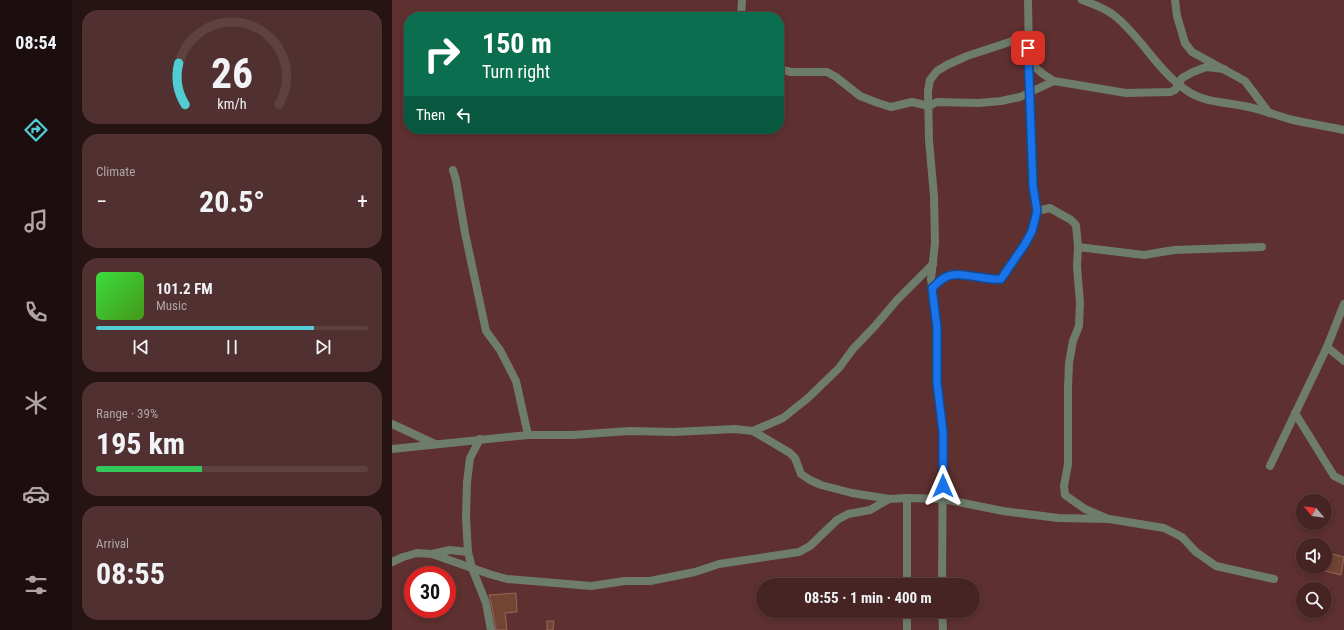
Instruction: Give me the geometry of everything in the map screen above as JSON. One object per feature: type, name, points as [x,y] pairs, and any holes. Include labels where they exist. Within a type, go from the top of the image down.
[{"type":"street","points":[[741,12],[742,0]]},
{"type":"street","points":[[932,288],[945,277],[961,274],[992,280],[1001,279],[1032,231],[1037,211],[1033,186],[1029,93],[1028,0]]},
{"type":"street","points":[[1082,0],[1114,15],[1139,40],[1160,67],[1187,91],[1204,98],[1244,106],[1294,120],[1344,130]]},
{"type":"street","points":[[1175,0],[1177,16],[1185,43],[1192,52],[1245,81],[1269,113]]},
{"type":"street","points":[[942,578],[943,432],[937,383],[937,328],[931,279],[935,243],[934,196],[929,140],[928,91],[930,80],[937,71],[967,56],[1028,36]]},
{"type":"street","points":[[1028,61],[1042,74],[1054,81],[1126,93],[1170,92],[1175,90],[1182,78],[1206,67],[1224,69]]},
{"type":"street","points":[[784,70],[792,72],[827,72],[836,77],[860,96],[891,107],[912,102],[929,106],[937,102],[979,103],[1001,101],[1020,97],[1054,81]]},
{"type":"street","points":[[453,170],[486,331],[500,350],[516,381],[528,435]]},
{"type":"street","points":[[1037,211],[1050,208],[1071,220],[1076,225],[1080,303],[1079,326],[1073,341],[1069,363],[1068,464],[1064,486],[1065,495],[1085,509],[1109,519]]},
{"type":"street","points":[[1078,247],[1144,255],[1174,250],[1262,247]]},
{"type":"street","points":[[753,431],[783,418],[808,398],[840,368],[853,349],[897,300],[916,283],[933,264]]},
{"type":"street","points":[[1270,466],[1328,347],[1344,304]]},
{"type":"street","points":[[1328,347],[1344,360]]},
{"type":"street","points":[[1295,413],[1313,439],[1334,476],[1344,481]]},
{"type":"street","points":[[392,424],[436,444]]},
{"type":"street","points":[[392,449],[528,435],[630,431],[674,432],[735,429],[753,431],[790,453],[795,458],[802,474],[821,485],[889,500],[907,498],[943,499],[1003,511],[1058,518],[1109,519],[1164,528],[1182,537],[1196,552],[1216,566],[1274,579]]},
{"type":"street","points":[[480,439],[470,458],[467,482],[466,518],[468,552],[472,568],[486,603],[491,630]]},
{"type":"street","points":[[907,498],[907,578]]},
{"type":"street","points":[[432,554],[507,579],[591,586],[624,581],[650,581],[695,572],[719,564],[799,552],[810,546],[837,520],[848,514],[870,510],[889,500]]},
{"type":"street","points":[[392,562],[402,557],[417,554],[432,554],[450,550],[468,552]]},
{"type":"street","points":[[907,618],[907,630]]},
{"type":"street","points":[[942,618],[943,630]]},
{"type":"building","points":[[1332,554],[1344,557],[1341,575],[1332,573]]},
{"type":"building","points":[[516,593],[517,612],[505,613],[507,630],[496,630],[489,595]]},
{"type":"building","points":[[547,621],[554,621],[553,630],[547,630]]},
{"type":"route","points":[[943,486],[943,432],[937,383],[937,328],[932,288],[945,277],[961,274],[992,280],[1001,279],[1014,262],[1032,231],[1037,211],[1033,186],[1028,48]]}]
